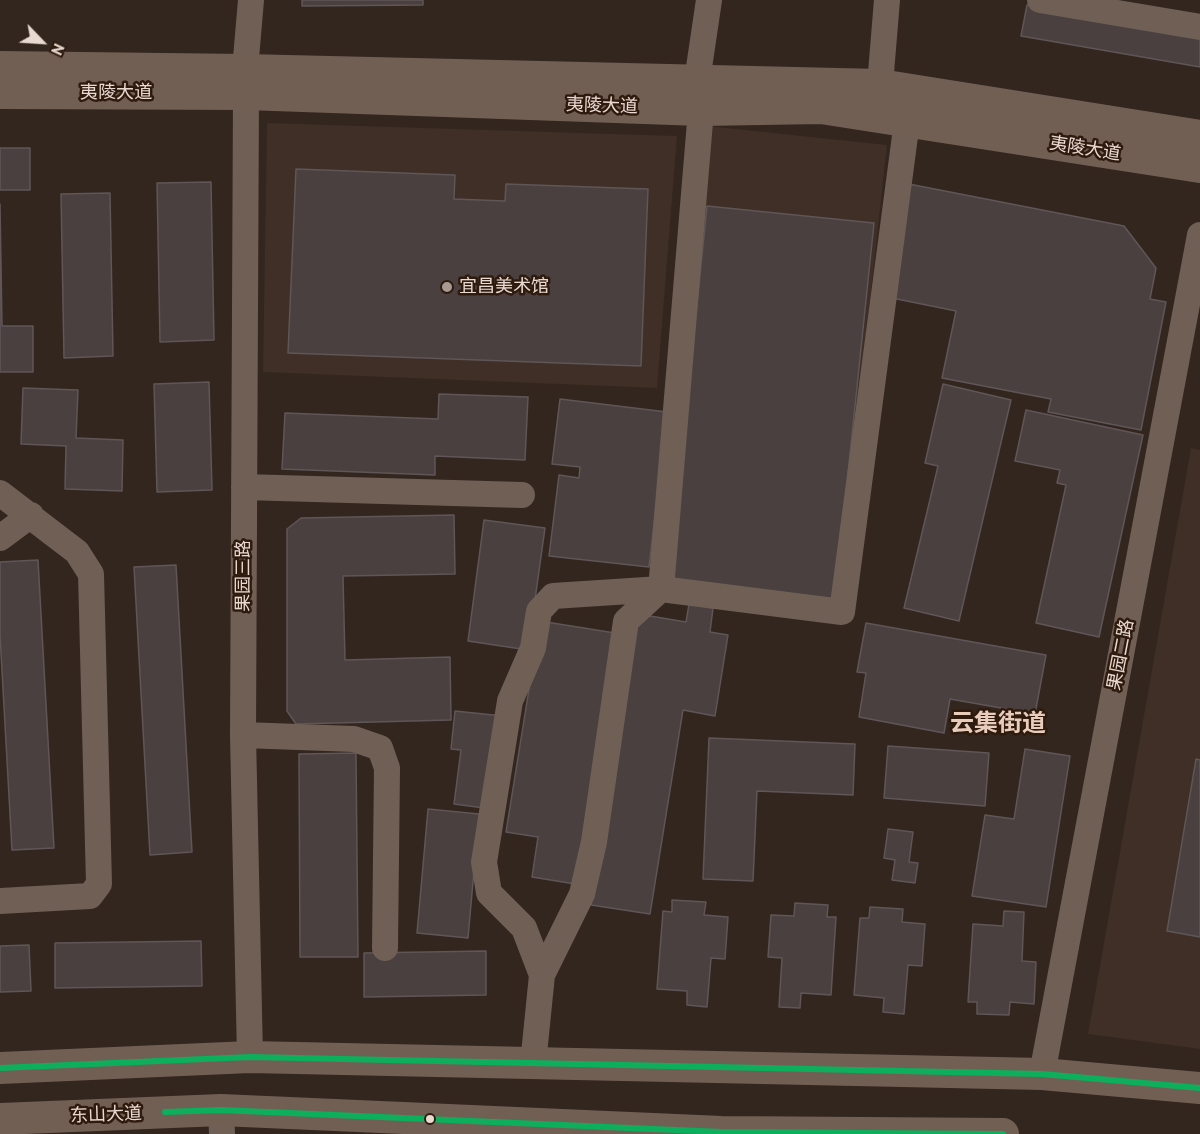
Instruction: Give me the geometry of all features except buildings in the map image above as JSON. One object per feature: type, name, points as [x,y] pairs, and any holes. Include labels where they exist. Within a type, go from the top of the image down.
[{"type":"main road","name":"夷陵大道","points":[[0,67],[245,82],[699,95],[821,108],[1200,167]]},
{"type":"main road","name":"夷陵大道","points":[[0,93],[245,82]]},
{"type":"main road","name":"夷陵大道","points":[[699,95],[880,85],[1200,136]]},
{"type":"main road","points":[[0,1068],[250,1057],[1042,1074],[1200,1088]]},
{"type":"main road","name":"东山大道","points":[[0,1119],[721,1132],[1003,1134]]},
{"type":"street","name":"果园三路","points":[[250,1057],[243,735],[243,487],[245,82],[251,0]]},
{"type":"street","points":[[533,1064],[542,975],[582,894],[594,842],[626,621],[661,589],[699,95],[709,0]]},
{"type":"street","points":[[880,85],[887,0]]},
{"type":"street","points":[[1040,0],[1200,27]]},
{"type":"street","points":[[542,975],[524,928],[489,893],[484,862],[510,701],[533,648],[539,611],[553,596],[661,589],[842,612],[907,121]]},
{"type":"street","name":"果园二路","points":[[1042,1074],[1200,235]]},
{"type":"street","points":[[243,487],[522,495]]},
{"type":"street","points":[[0,493],[77,552],[91,574],[99,884],[90,896],[0,901]]},
{"type":"street","points":[[0,538],[31,515]]},
{"type":"street","points":[[243,735],[354,739],[380,748],[387,768],[385,948]]},
{"type":"shaded area","points":[[267,123],[677,136],[657,388],[263,372]]},
{"type":"shaded area","points":[[708,126],[887,145],[837,603],[665,585]]},
{"type":"shaded area","points":[[1191,448],[1200,450],[1200,1049],[1088,1034]]},
{"type":"transit line","points":[[0,1068],[250,1057],[1042,1074],[1200,1088]]},
{"type":"transit line","points":[[165,1112],[221,1110],[721,1132],[1003,1134]]},
{"type":"place","name":"宜昌美术馆","points":[[447,287]]},
{"type":"district","name":"云集街道","points":[[998,724]]}]
